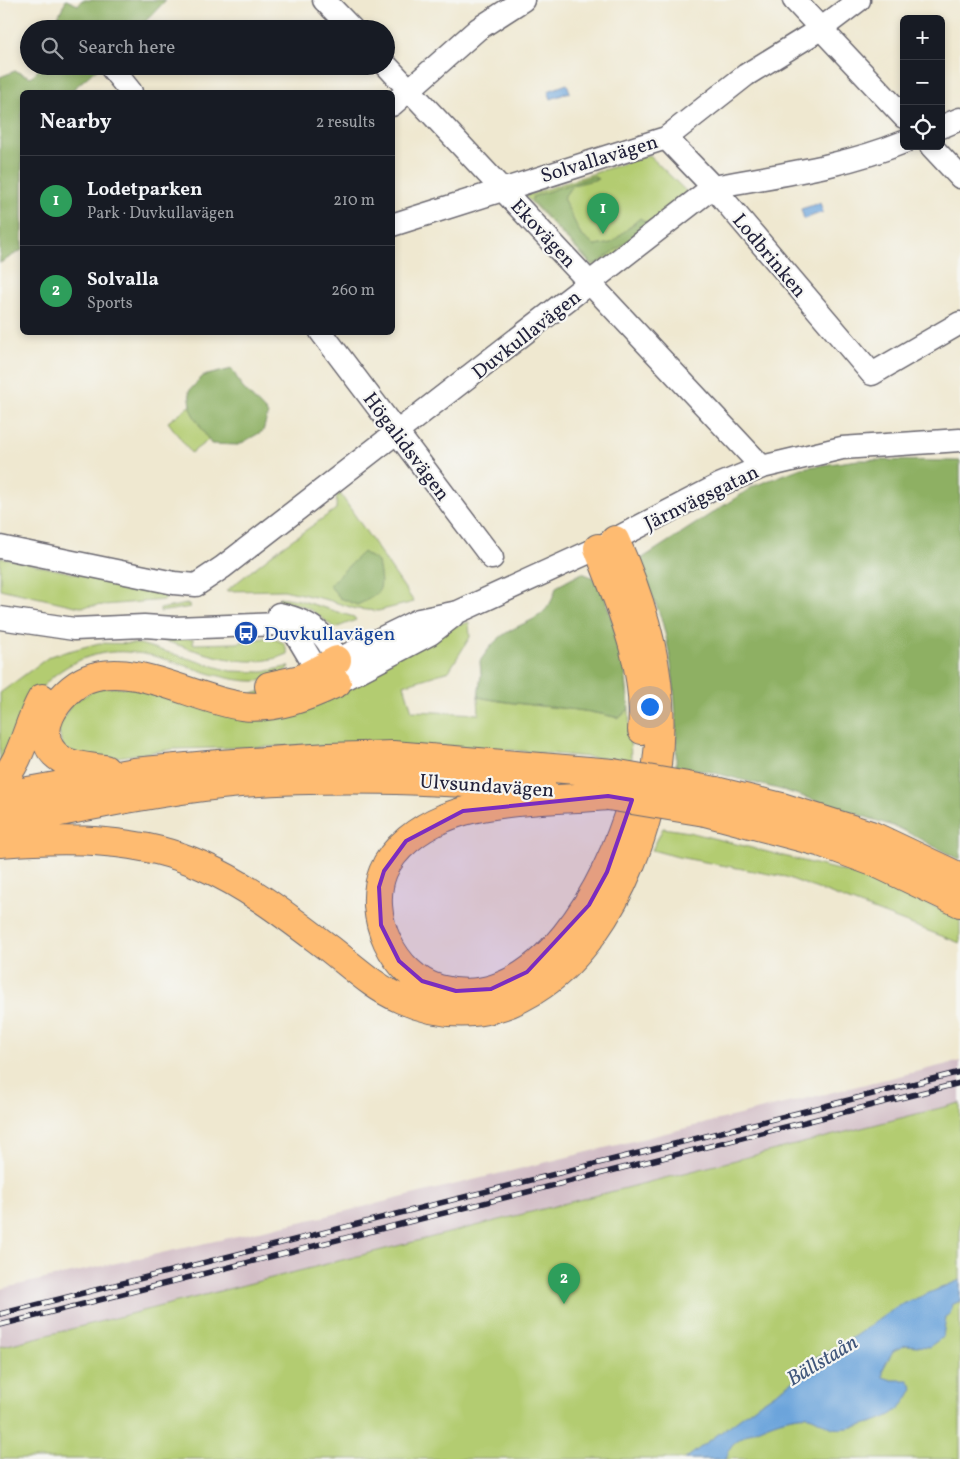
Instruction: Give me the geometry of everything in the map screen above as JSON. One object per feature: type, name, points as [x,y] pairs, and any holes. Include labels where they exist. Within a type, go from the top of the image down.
[{"type":"main road","points":[[606,544],[630,636],[638,677],[643,720],[634,793],[624,830],[607,872],[588,905],[542,960],[509,982],[474,992],[439,989],[410,972],[399,961],[389,945],[381,925],[378,907],[378,887],[384,871],[406,841],[443,818],[463,811],[611,784]]},
{"type":"main road","points":[[0,843],[31,840],[105,841],[143,847],[173,855],[200,864],[251,891],[357,970],[401,999],[432,1009],[466,1012],[496,1010],[516,1002],[540,989],[558,973],[578,952],[605,915],[626,877],[637,849],[654,786],[660,724],[659,688],[654,652],[645,620],[606,544]]},
{"type":"main road","points":[[0,783],[8,775],[17,758],[41,699],[52,685],[77,667],[95,660],[130,659],[195,679],[252,688],[293,682],[330,671]]},
{"type":"main road","points":[[134,772],[71,764],[60,759],[51,750],[45,738],[52,713],[72,689],[87,679],[121,674],[138,677],[206,698],[243,706],[286,702],[312,695],[330,671]]},
{"type":"main road","name":"Ulvsundavägen","points":[[0,796],[134,772],[219,764],[393,755],[611,784],[711,801],[782,807],[871,835],[960,876]]},
{"type":"main road","name":"Ulvsundavägen","points":[[0,824],[140,796],[220,785],[309,779],[440,780],[562,790],[611,784]]},
{"type":"main road","name":"Ulvsundavägen","points":[[711,801],[876,863],[960,903]]},
{"type":"street","points":[[324,0],[343,20]]},
{"type":"street","points":[[395,103],[478,29],[523,0]]},
{"type":"street","points":[[794,0],[900,113]]},
{"type":"street","name":"Solvallavägen","points":[[395,224],[666,138],[746,75],[822,28],[859,0]]},
{"type":"street","points":[[117,75],[129,90]]},
{"type":"street","name":"Ekovägen","points":[[395,75],[762,467]]},
{"type":"street","points":[[945,125],[960,119]]},
{"type":"street","name":"Lodbrinken","points":[[666,138],[713,187],[872,374],[960,323]]},
{"type":"street","name":"Duvkullavägen","points":[[0,547],[174,583],[196,585],[223,568],[713,187],[812,169],[870,156],[900,144]]},
{"type":"street","points":[[935,150],[960,177]]},
{"type":"street","name":"Högalidsvägen","points":[[323,335],[492,558]]},
{"type":"street","name":"Järnvägsgatan","points":[[330,671],[419,620],[458,612],[606,544],[719,485],[762,467],[842,448],[960,440]]},
{"type":"street","points":[[0,618],[74,629],[144,626],[189,620],[276,613],[295,617],[322,634],[330,671]]},
{"type":"highlighted area","points":[[608,796],[632,800],[607,872],[589,905],[527,972],[491,989],[456,991],[422,981],[399,961],[381,925],[379,887],[384,871],[406,841],[463,811]]},
{"type":"shaded area","points":[[960,1061],[960,1103],[0,1347],[0,1289],[322,1217]]},
{"type":"green space","points":[[66,0],[78,5],[82,0],[166,0],[147,20],[56,20]]},
{"type":"green space","points":[[15,71],[20,73],[20,75],[31,77],[33,75],[90,75],[72,90],[20,90],[20,251],[0,263],[0,77]]},
{"type":"green space","points":[[649,155],[692,197],[597,271],[525,196]]},
{"type":"green space","points":[[593,176],[598,179],[573,185],[563,198],[581,235],[595,246],[611,243],[640,218],[650,225],[598,263],[592,264],[532,201],[532,197]]},
{"type":"green space","points":[[232,369],[242,387],[268,414],[263,431],[238,445],[211,444],[192,413],[189,391],[203,376]]},
{"type":"green space","points":[[209,391],[233,422],[191,453],[168,422]]},
{"type":"green space","points":[[858,460],[960,461],[960,860],[899,828],[786,791],[711,772],[676,766],[676,729],[670,657],[662,621],[644,575],[641,559],[754,486],[801,468]]},
{"type":"green space","points":[[337,489],[414,602],[378,611],[356,609],[328,600],[284,590],[226,591],[279,549],[336,509]]},
{"type":"green space","points":[[363,552],[378,562],[381,585],[377,593],[357,605],[340,598],[329,585]]},
{"type":"green space","points":[[0,557],[167,594],[165,600],[80,607],[0,589]]},
{"type":"green space","points":[[582,573],[592,577],[603,591],[624,658],[629,709],[619,718],[584,711],[478,697],[481,675],[480,661],[490,647],[506,633],[540,615],[547,608],[556,587]]},
{"type":"green space","points":[[279,597],[299,600],[354,617],[356,620],[335,628],[315,613],[297,604],[279,603]]},
{"type":"green space","points":[[187,604],[191,607],[160,612],[160,609]]},
{"type":"green space","points":[[469,622],[470,637],[449,671],[404,685],[412,711],[479,714],[478,697],[584,711],[619,718],[629,709],[631,761],[478,747],[307,746],[174,749],[103,759],[63,750],[58,727],[72,703],[98,688],[132,687],[205,710]]},
{"type":"green space","points":[[269,637],[284,643],[288,654],[272,659],[238,660],[204,653],[154,638],[194,639],[193,644],[236,643]]},
{"type":"green space","points":[[99,643],[140,644],[230,671],[263,672],[290,666],[278,676],[263,680],[245,681],[226,678],[142,654],[116,652],[85,658],[56,674],[40,690],[21,724],[0,772],[0,693],[50,656]]},
{"type":"green space","points":[[663,828],[689,832],[862,876],[960,917],[960,943],[786,877],[678,857],[652,850]]},
{"type":"green space","points":[[960,1103],[960,1459],[0,1459],[0,1347]]},
{"type":"water","points":[[567,84],[570,92],[551,99],[548,91]]},
{"type":"water","points":[[820,203],[823,212],[804,219],[801,209]]},
{"type":"water","name":"Bällstaån","points":[[960,1280],[960,1301],[952,1305],[950,1314],[946,1317],[943,1337],[929,1347],[906,1345],[893,1351],[883,1369],[883,1377],[892,1380],[908,1380],[913,1388],[906,1401],[895,1412],[874,1422],[839,1429],[809,1416],[790,1417],[768,1424],[747,1434],[732,1445],[726,1459],[685,1459],[760,1403],[799,1377],[808,1361],[839,1347],[898,1306]]},
{"type":"railway","points":[[0,1314],[960,1072]]},
{"type":"railway","points":[[0,1325],[960,1083]]},
{"type":"place","name":"Lodetparken","points":[[603,234]]},
{"type":"place","name":"Duvkullavägen","points":[[246,633]]},
{"type":"place","name":"Solvalla","points":[[564,1304]]}]
